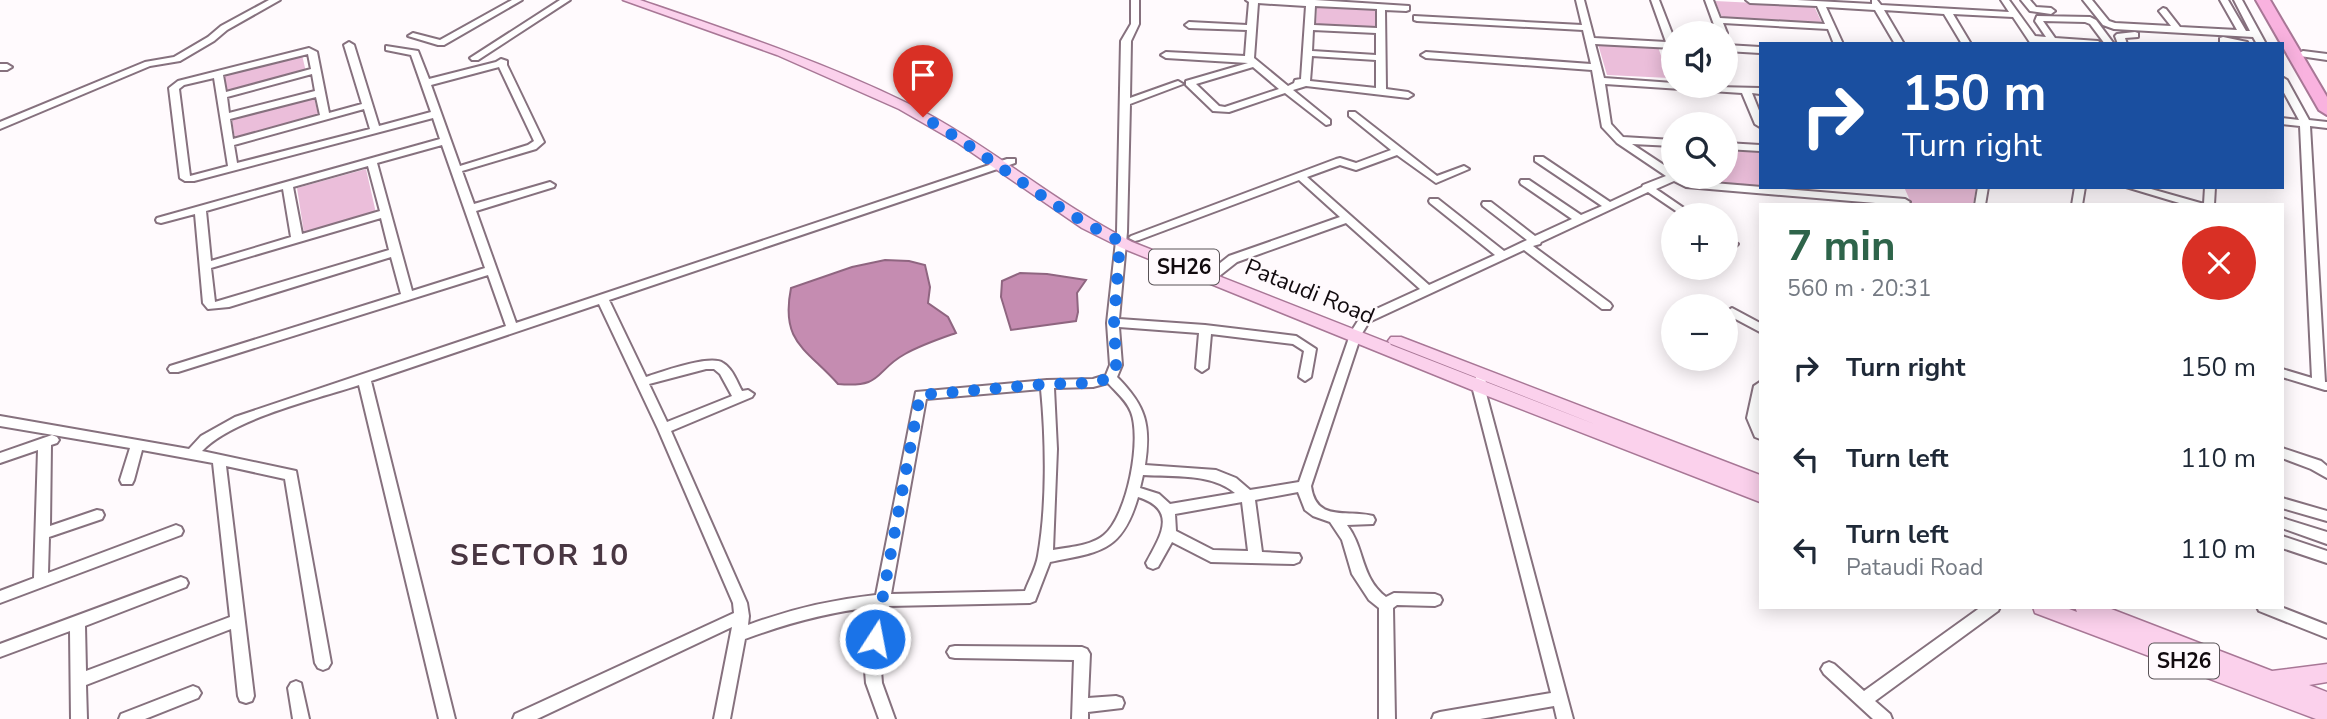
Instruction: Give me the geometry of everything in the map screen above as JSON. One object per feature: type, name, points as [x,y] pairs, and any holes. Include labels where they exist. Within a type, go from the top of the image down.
[{"type":"highway","points":[[2263,0],[2327,110]]},
{"type":"highway","points":[[2274,0],[2303,54],[2327,90]]},
{"type":"main road","name":"Pataudi Road","points":[[629,0],[752,38],[903,106],[1005,163],[1087,225],[1126,237],[1759,495]]},
{"type":"main road","name":"SH26","points":[[653,0],[752,38]]},
{"type":"main road","name":"SH26","points":[[1481,380],[1759,482]]},
{"type":"main road","name":"SH26","points":[[2047,609],[2327,715]]},
{"type":"main road","name":"SH26","points":[[2089,609],[2327,701]]},
{"type":"main road","points":[[2267,677],[2301,678],[2327,673]]},
{"type":"street","points":[[0,127],[148,64],[177,58],[211,39],[224,28],[276,0]]},
{"type":"street","points":[[413,36],[435,44],[441,43],[518,0]]},
{"type":"street","points":[[475,58],[566,0]]},
{"type":"street","points":[[887,719],[874,683],[872,658],[920,395],[1047,384],[1093,383],[1110,378],[1116,365],[1114,323],[1126,237],[1126,41],[1135,24],[1135,0]]},
{"type":"street","points":[[1252,62],[1252,0],[1406,8]]},
{"type":"street","points":[[1580,0],[1600,81],[1606,125],[1620,140],[1661,167]]},
{"type":"street","points":[[1656,0],[1663,21]]},
{"type":"street","points":[[1709,0],[1717,20],[1831,27]]},
{"type":"street","points":[[1750,0],[1820,4],[1875,3],[2017,15]]},
{"type":"street","points":[[2005,0],[2034,42],[2068,42]]},
{"type":"street","points":[[2025,0],[2030,7],[2038,10],[2085,11],[2078,0]]},
{"type":"street","points":[[2087,0],[2111,26],[2257,34]]},
{"type":"street","points":[[2224,0],[2243,33]]},
{"type":"street","points":[[2238,0],[2261,42]]},
{"type":"street","points":[[1305,83],[1310,2]]},
{"type":"street","points":[[1875,3],[1899,42]]},
{"type":"street","points":[[1820,4],[1838,42]]},
{"type":"street","points":[[1381,7],[1381,91]]},
{"type":"street","points":[[1946,10],[1966,42]]},
{"type":"street","points":[[2163,10],[2178,30]]},
{"type":"street","points":[[1417,18],[1587,28]]},
{"type":"street","points":[[2053,41],[2039,21],[2040,18],[2087,19],[2093,22],[2108,42]]},
{"type":"street","points":[[1189,25],[1251,28]]},
{"type":"street","points":[[1309,27],[1382,31]]},
{"type":"street","points":[[2122,42],[2120,37],[2127,34],[2238,42]]},
{"type":"street","points":[[1590,40],[1661,44]]},
{"type":"street","points":[[349,45],[375,130]]},
{"type":"street","points":[[1738,47],[1759,50]]},
{"type":"street","points":[[390,48],[415,54],[512,328]]},
{"type":"street","points":[[325,117],[317,70],[312,52],[309,51],[176,84],[174,88],[185,178],[194,179],[436,114]]},
{"type":"street","points":[[1307,52],[1382,58]]},
{"type":"street","points":[[2303,54],[2327,57]]},
{"type":"street","points":[[1166,55],[1252,62],[1326,122]]},
{"type":"street","points":[[1426,55],[1597,67]]},
{"type":"street","points":[[426,83],[503,62],[539,142],[532,147],[456,170]]},
{"type":"street","points":[[1252,62],[1189,83],[1220,110],[1305,83]]},
{"type":"street","points":[[222,96],[317,70]]},
{"type":"street","points":[[218,74],[233,168]]},
{"type":"street","points":[[1273,80],[1408,95]]},
{"type":"street","points":[[1600,81],[1661,85]]},
{"type":"street","points":[[1124,103],[1178,84]]},
{"type":"street","points":[[2284,84],[2305,122],[2323,386],[2284,374]]},
{"type":"street","points":[[1738,90],[1759,91]]},
{"type":"street","points":[[1746,90],[1759,122]]},
{"type":"street","points":[[225,117],[319,93]]},
{"type":"street","points":[[229,144],[368,106]]},
{"type":"street","points":[[1352,114],[1436,180],[1464,169]]},
{"type":"street","points":[[2284,121],[2327,125]]},
{"type":"street","points":[[1620,140],[1661,142]]},
{"type":"street","points":[[161,220],[446,141]]},
{"type":"street","points":[[1738,147],[1759,148]]},
{"type":"street","points":[[1126,237],[1340,161],[1356,167],[1398,152]]},
{"type":"street","points":[[1539,159],[1608,205]]},
{"type":"street","points":[[372,162],[407,296]]},
{"type":"street","points":[[192,454],[206,439],[240,419],[1005,163]]},
{"type":"street","points":[[1300,176],[1427,289]]},
{"type":"street","points":[[1368,520],[1326,518],[1311,506],[1304,493],[1304,486],[1357,331],[1371,315],[1531,244],[1661,181]]},
{"type":"street","points":[[1525,182],[1580,220]]},
{"type":"street","points":[[470,209],[550,185]]},
{"type":"street","points":[[288,186],[297,240]]},
{"type":"street","points":[[1647,187],[1671,203]]},
{"type":"street","points":[[1738,187],[1759,188]]},
{"type":"street","points":[[2139,189],[2191,203]]},
{"type":"street","points":[[1786,190],[1906,203]]},
{"type":"street","points":[[1434,201],[1503,256]]},
{"type":"street","points":[[1487,204],[1606,306]]},
{"type":"street","points":[[200,209],[209,303],[218,306],[395,252]]},
{"type":"street","points":[[205,266],[386,213]]},
{"type":"street","points":[[1213,274],[1233,259],[1349,218]]},
{"type":"street","points":[[174,369],[492,270]]},
{"type":"street","points":[[602,297],[664,429],[740,603],[742,616],[722,719]]},
{"type":"street","points":[[1738,315],[1759,327]]},
{"type":"street","points":[[1114,323],[1205,329],[1296,340],[1310,349],[1305,377]]},
{"type":"street","points":[[1202,368],[1205,329]]},
{"type":"street","points":[[642,382],[718,364],[744,396],[664,429]]},
{"type":"street","points":[[364,378],[447,719]]},
{"type":"street","points":[[1045,558],[1107,541],[1114,535],[1134,491],[1143,436],[1139,413],[1110,378]]},
{"type":"street","points":[[1481,380],[1565,719]]},
{"type":"street","points":[[738,635],[807,611],[883,600],[1030,597],[1045,558],[1051,495],[1052,429],[1047,384]]},
{"type":"street","points":[[1759,391],[1753,418],[1759,432]]},
{"type":"street","points":[[0,421],[192,454],[291,475],[323,663]]},
{"type":"street","points":[[0,458],[69,434]]},
{"type":"street","points":[[41,582],[45,442]]},
{"type":"street","points":[[127,481],[136,446]]},
{"type":"street","points":[[2284,454],[2316,465],[2327,473]]},
{"type":"street","points":[[219,460],[246,696]]},
{"type":"street","points":[[1138,470],[1216,475],[1231,482],[1248,496],[1256,557]]},
{"type":"street","points":[[1166,510],[1304,486]]},
{"type":"street","points":[[1134,491],[1159,500],[1166,510],[1170,535],[1153,563]]},
{"type":"street","points":[[2284,504],[2327,516]]},
{"type":"street","points":[[42,534],[97,514]]},
{"type":"street","points":[[1335,519],[1349,538],[1357,570],[1374,596],[1386,605]]},
{"type":"street","points":[[2284,524],[2327,538]]},
{"type":"street","points":[[0,597],[176,531]]},
{"type":"street","points":[[1170,535],[1211,556],[1294,558]]},
{"type":"street","points":[[2284,543],[2327,557]]},
{"type":"street","points":[[0,651],[181,583]]},
{"type":"street","points":[[1386,605],[1394,599],[1435,600]]},
{"type":"street","points":[[1386,605],[1387,719]]},
{"type":"street","points":[[1864,700],[1990,609]]},
{"type":"street","points":[[2268,609],[2327,632]]},
{"type":"street","points":[[521,719],[742,616]]},
{"type":"street","points":[[78,681],[237,620]]},
{"type":"street","points":[[78,622],[79,719]]},
{"type":"street","points":[[955,652],[1083,654],[1080,712],[1116,703]]},
{"type":"street","points":[[1829,669],[1884,719]]},
{"type":"street","points":[[296,688],[301,719]]},
{"type":"street","points":[[127,719],[192,693]]},
{"type":"street","points":[[1440,719],[1560,698]]},
{"type":"shaded area","points":[[1715,1],[1814,6],[1822,23],[1722,17]]},
{"type":"shaded area","points":[[1317,7],[1376,10],[1376,28],[1316,24]]},
{"type":"shaded area","points":[[1598,44],[1658,47],[1661,55],[1661,78],[1607,75]]},
{"type":"shaded area","points":[[302,55],[306,72],[225,92],[223,74]]},
{"type":"shaded area","points":[[314,98],[319,117],[235,139],[232,120]]},
{"type":"shaded area","points":[[1738,151],[1759,152],[1759,186],[1738,185]]},
{"type":"shaded area","points":[[366,169],[376,213],[304,233],[297,188]]},
{"type":"shaded area","points":[[1905,189],[1976,189],[1973,203],[1911,203]]},
{"type":"shaded area","points":[[885,260],[925,265],[930,287],[928,303],[948,317],[956,333],[905,354],[871,381],[853,385],[838,384],[799,344],[793,333],[789,321],[791,288],[852,267]]},
{"type":"shaded area","points":[[1020,273],[1086,280],[1077,293],[1076,321],[1011,330],[1001,297],[1002,281]]},
{"type":"district","name":"SECTOR 10","points":[[540,555]]},
{"type":"route","points":[[875,639],[920,395],[1102,382],[1110,378],[1116,365],[1114,323],[1120,241],[1087,225],[963,140],[923,117]]}]
